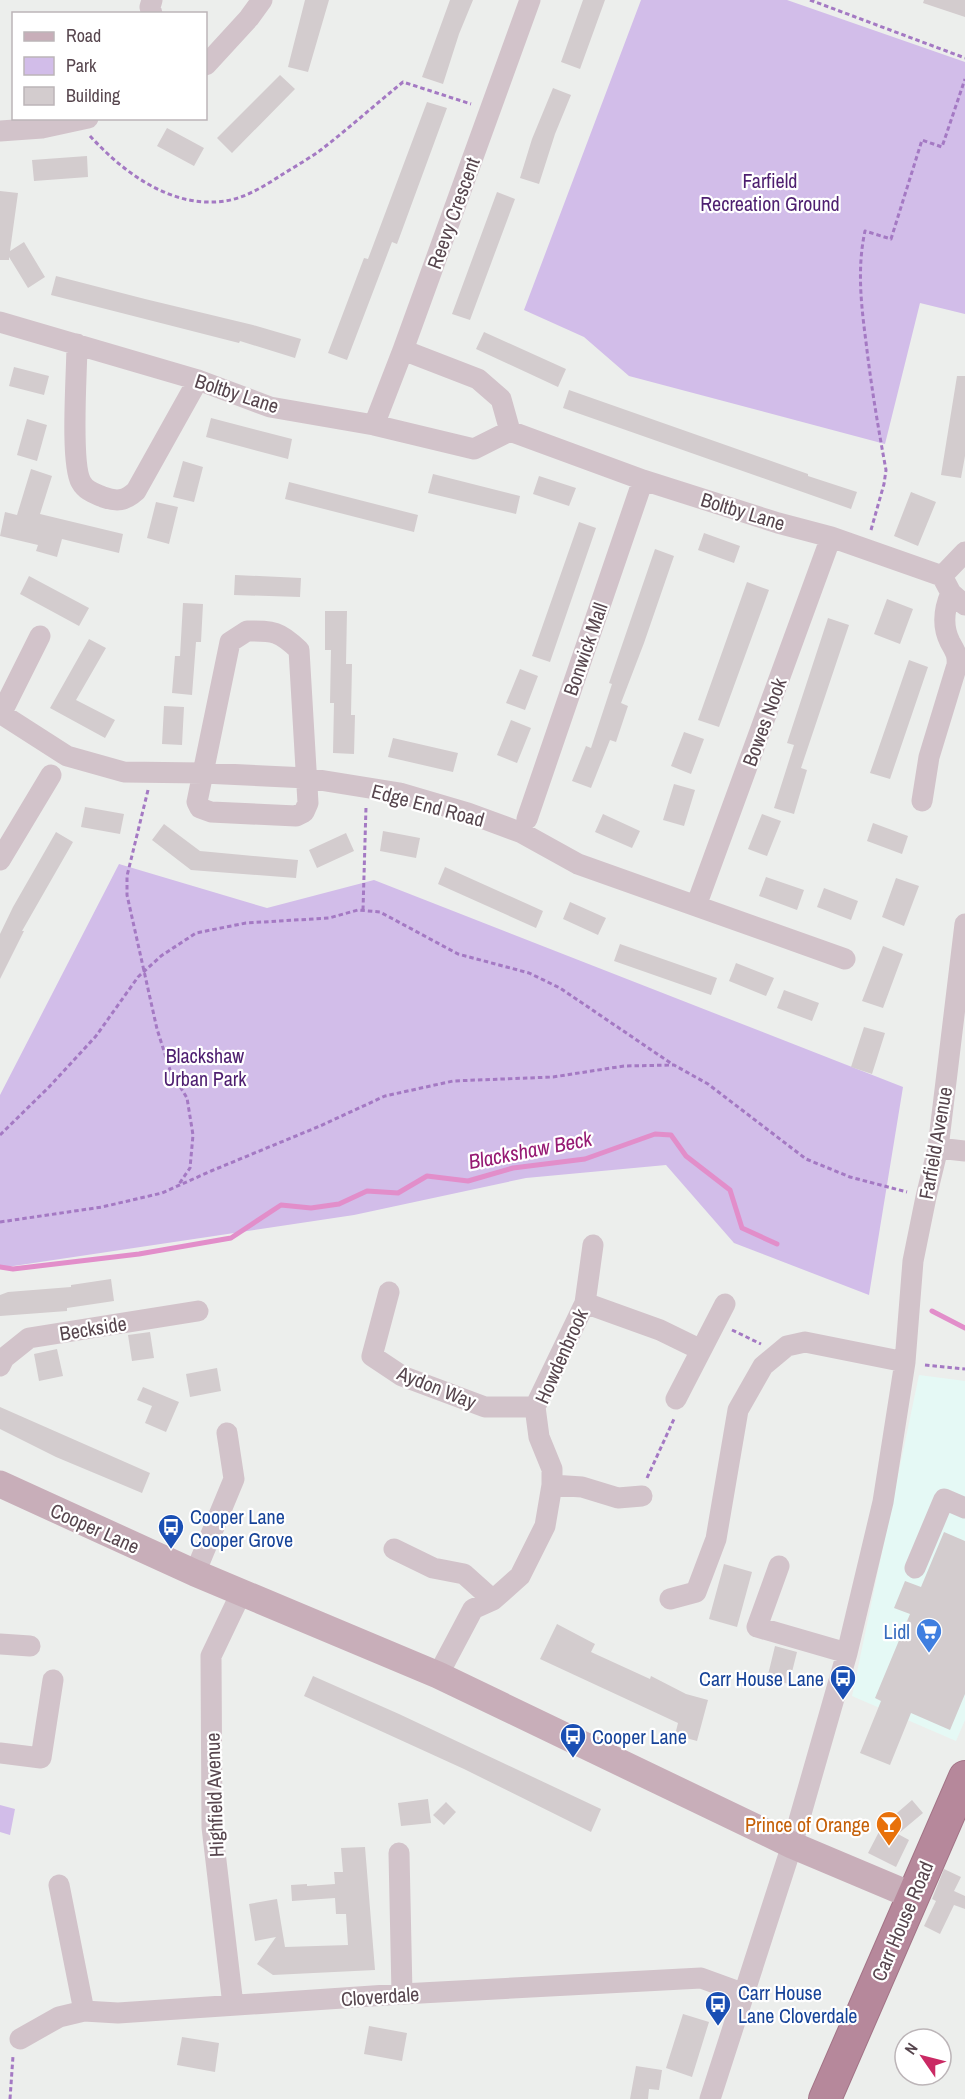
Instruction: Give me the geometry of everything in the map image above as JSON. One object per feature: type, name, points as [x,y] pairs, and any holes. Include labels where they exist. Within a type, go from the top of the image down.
[{"type":"highway","name":"Carr House Road","points":[[825,2099],[965,1777]]},
{"type":"main road","name":"Cooper Lane","points":[[0,1484],[195,1573],[438,1675],[792,1845],[913,1896]]},
{"type":"street","points":[[207,64],[249,18],[262,0]]},
{"type":"street","name":"Reevy Crescent","points":[[374,425],[530,0]]},
{"type":"street","points":[[0,131],[42,128],[82,120]]},
{"type":"street","points":[[0,305],[5,323]]},
{"type":"street","name":"Boltby Lane","points":[[5,323],[198,380],[270,407],[374,425],[474,449],[510,431],[643,480],[865,549],[953,591]]},
{"type":"street","points":[[77,344],[75,452],[78,476],[90,492],[115,501],[127,499],[136,491],[198,380]]},
{"type":"street","points":[[403,350],[478,379],[501,399],[510,431]]},
{"type":"street","name":"Bonwick Mall","points":[[527,819],[643,480]]},
{"type":"street","name":"Bowes Nook","points":[[696,906],[831,537]]},
{"type":"street","points":[[922,801],[929,757],[957,665],[957,651],[950,641],[945,626],[946,605],[953,591],[965,552]]},
{"type":"street","points":[[247,631],[268,631],[284,636],[299,650],[307,778],[308,803],[304,812],[297,816],[211,812],[200,808],[197,802],[230,642],[247,631]]},
{"type":"street","points":[[1,714],[40,636]]},
{"type":"street","name":"Edge End Road","points":[[1,714],[67,756],[124,772],[307,778],[400,793],[468,813],[522,833],[578,864],[846,958]]},
{"type":"street","points":[[0,860],[51,775]]},
{"type":"street","name":"Farfield Avenue","points":[[905,1362],[913,1261],[938,1148],[962,972],[965,924]]},
{"type":"street","points":[[938,1148],[965,1151]]},
{"type":"street","name":"Howdenbrook","points":[[438,1675],[473,1609],[493,1600],[520,1576],[545,1527],[552,1485],[552,1469],[539,1437],[536,1407],[585,1304],[593,1245]]},
{"type":"street","name":"Aydon Way","points":[[388,1292],[372,1356],[402,1376],[485,1407],[536,1407]]},
{"type":"street","points":[[585,1304],[660,1330],[701,1350]]},
{"type":"street","name":"Beckside","points":[[0,1366],[4,1358],[29,1338],[198,1311]]},
{"type":"street","points":[[676,1400],[721,1313]]},
{"type":"street","points":[[670,1599],[696,1592],[717,1539],[738,1410],[763,1366],[786,1346],[805,1342],[905,1362],[883,1502],[847,1653],[792,1845],[710,2099]]},
{"type":"street","points":[[195,1573],[234,1479],[227,1433]]},
{"type":"street","points":[[552,1485],[582,1487],[618,1498],[642,1496]]},
{"type":"street","points":[[915,1568],[944,1498],[965,1508]]},
{"type":"street","points":[[394,1549],[433,1568],[464,1574],[493,1600]]},
{"type":"street","points":[[779,1566],[757,1627],[847,1653]]},
{"type":"street","name":"Highfield Avenue","points":[[234,2005],[212,1827],[211,1656],[242,1591]]},
{"type":"street","points":[[0,1644],[30,1646]]},
{"type":"street","points":[[0,1753],[41,1758],[53,1680]]},
{"type":"street","points":[[399,1853],[402,1994]]},
{"type":"street","points":[[59,1885],[84,2011]]},
{"type":"street","name":"Cloverdale","points":[[20,2039],[58,2017],[84,2011],[118,2013],[402,1994],[701,1978],[745,1994]]},
{"type":"path","points":[[810,0],[965,58]]},
{"type":"path","points":[[865,549],[886,470],[870,379],[860,278],[862,242],[865,231],[891,239],[922,140],[942,147],[965,79]]},
{"type":"path","points":[[82,120],[109,156],[141,181],[172,195],[200,202],[226,201],[260,189],[320,150],[403,82],[490,110]]},
{"type":"path","points":[[152,773],[127,876],[127,895],[157,1029],[170,1070],[187,1098],[193,1135],[190,1168],[178,1186]]},
{"type":"path","points":[[363,910],[366,788]]},
{"type":"path","points":[[0,1135],[50,1087],[96,1036],[143,972],[161,956],[196,933],[246,923],[329,918],[363,910],[381,912],[458,954],[529,973],[560,988],[674,1065],[708,1084],[806,1159],[850,1177],[926,1197]]},
{"type":"path","points":[[0,1222],[102,1207],[162,1193],[385,1096],[453,1081],[553,1077],[624,1066],[674,1065]]},
{"type":"path","points":[[721,1313],[779,1353]]},
{"type":"path","points":[[905,1362],[965,1369]]},
{"type":"path","points":[[642,1496],[648,1473],[677,1413],[676,1400]]},
{"type":"path","points":[[10,2099],[14,2048],[20,2039]]},
{"type":"shaded area","points":[[919,1375],[965,1381],[965,1720],[956,1741],[852,1696]]},
{"type":"green space","name":"Farfield Recreation Ground","points":[[641,0],[787,0],[965,62],[965,314],[920,303],[885,444],[629,376],[584,337],[524,310]]},
{"type":"green space","name":"Blackshaw Urban Park","points":[[119,864],[267,908],[374,880],[903,1087],[869,1295],[734,1243],[666,1165],[526,1178],[354,1215],[0,1268],[0,1095]]},
{"type":"green space","points":[[0,1805],[15,1809],[10,1835],[0,1832]]},
{"type":"building","points":[[305,0],[329,0],[308,72],[288,67]]},
{"type":"building","points":[[450,0],[473,0],[443,84],[422,77]]},
{"type":"building","points":[[583,0],[605,0],[580,69],[561,62]]},
{"type":"building","points":[[924,0],[965,0],[965,17],[923,3]]},
{"type":"building","points":[[280,75],[295,89],[232,153],[217,138]]},
{"type":"building","points":[[553,88],[571,95],[555,134],[539,184],[520,178],[532,139]]},
{"type":"building","points":[[427,102],[447,108],[397,244],[392,242],[347,360],[328,353],[364,258],[368,259]]},
{"type":"building","points":[[167,128],[204,148],[194,166],[157,146]]},
{"type":"building","points":[[87,156],[88,177],[34,181],[32,160]]},
{"type":"building","points":[[0,191],[18,193],[10,251],[24,242],[45,277],[28,288],[9,257],[9,260],[0,260]]},
{"type":"building","points":[[497,192],[515,199],[470,320],[452,314]]},
{"type":"building","points":[[56,276],[301,339],[295,358],[240,341],[239,343],[51,295]]},
{"type":"building","points":[[484,332],[566,369],[558,387],[476,349]]},
{"type":"building","points":[[14,367],[49,376],[44,395],[9,386]]},
{"type":"building","points":[[957,376],[965,376],[965,456],[961,478],[941,475]]},
{"type":"building","points":[[569,390],[857,492],[851,509],[563,408]]},
{"type":"building","points":[[211,418],[292,439],[288,459],[206,437]]},
{"type":"building","points":[[27,419],[47,425],[37,461],[17,455]]},
{"type":"building","points":[[183,461],[203,467],[194,502],[173,497]]},
{"type":"building","points":[[31,469],[52,476],[40,514],[123,534],[119,553],[62,539],[57,557],[36,551],[38,545],[0,536],[5,512],[17,515]]},
{"type":"building","points":[[433,474],[520,496],[516,514],[428,493]]},
{"type":"building","points":[[539,476],[576,488],[569,506],[533,494]]},
{"type":"building","points":[[289,482],[418,515],[414,532],[285,499]]},
{"type":"building","points":[[911,492],[936,502],[918,546],[894,536]]},
{"type":"building","points":[[156,502],[178,507],[169,544],[147,538]]},
{"type":"building","points":[[579,522],[596,528],[550,662],[532,656]]},
{"type":"building","points":[[704,533],[740,546],[734,563],[698,550]]},
{"type":"building","points":[[655,549],[674,556],[621,703],[628,706],[616,742],[610,740],[591,788],[572,781],[586,746],[591,748],[612,684],[609,683]]},
{"type":"building","points":[[235,575],[301,578],[300,597],[234,595]]},
{"type":"building","points":[[29,576],[89,608],[79,626],[20,594]]},
{"type":"building","points":[[747,582],[769,590],[719,727],[698,720]]},
{"type":"building","points":[[887,599],[913,609],[900,644],[874,634]]},
{"type":"building","points":[[183,603],[203,604],[201,642],[196,642],[192,695],[172,693],[175,656],[180,656]]},
{"type":"building","points":[[325,611],[347,611],[346,664],[352,664],[351,715],[355,715],[354,754],[333,753],[334,703],[330,703],[331,650],[325,650]]},
{"type":"building","points":[[828,618],[849,625],[801,768],[807,770],[794,814],[774,808],[794,745],[787,743]]},
{"type":"building","points":[[89,639],[106,648],[76,700],[115,720],[105,738],[50,708]]},
{"type":"building","points":[[909,660],[928,667],[890,779],[870,773]]},
{"type":"building","points":[[520,669],[538,676],[525,710],[506,703]]},
{"type":"building","points":[[164,706],[184,707],[182,745],[162,744]]},
{"type":"building","points":[[511,720],[531,728],[517,763],[497,755]]},
{"type":"building","points":[[684,732],[704,739],[691,774],[671,766]]},
{"type":"building","points":[[393,738],[458,753],[453,772],[388,757]]},
{"type":"building","points":[[674,784],[695,790],[684,826],[663,820]]},
{"type":"building","points":[[85,807],[124,814],[120,834],[81,827]]},
{"type":"building","points":[[603,814],[640,831],[632,848],[595,832]]},
{"type":"building","points":[[762,814],[781,821],[767,856],[748,849]]},
{"type":"building","points":[[873,823],[908,836],[902,854],[867,841]]},
{"type":"building","points":[[164,824],[200,851],[298,860],[296,878],[191,870],[152,840]]},
{"type":"building","points":[[383,831],[420,838],[416,858],[380,851]]},
{"type":"building","points":[[56,832],[73,842],[22,931],[24,931],[0,979],[0,934]]},
{"type":"building","points":[[346,833],[354,851],[317,868],[309,850]]},
{"type":"building","points":[[445,867],[543,911],[536,928],[438,884]]},
{"type":"building","points":[[766,877],[804,890],[797,910],[759,896]]},
{"type":"building","points":[[896,878],[919,886],[904,926],[882,917]]},
{"type":"building","points":[[824,888],[858,901],[851,920],[817,907]]},
{"type":"building","points":[[570,902],[606,918],[598,935],[563,919]]},
{"type":"building","points":[[620,944],[717,978],[711,995],[614,961]]},
{"type":"building","points":[[883,946],[903,954],[883,1008],[862,1001]]},
{"type":"building","points":[[736,963],[774,978],[766,996],[729,981]]},
{"type":"building","points":[[784,990],[819,1003],[812,1021],[777,1008]]},
{"type":"building","points":[[864,1027],[885,1033],[872,1074],[851,1067]]},
{"type":"building","points":[[111,1279],[114,1301],[67,1308],[67,1311],[0,1316],[0,1295],[8,1292],[71,1287],[71,1285]]},
{"type":"building","points":[[150,1332],[154,1358],[132,1361],[128,1335]]},
{"type":"building","points":[[57,1349],[63,1376],[39,1381],[34,1354]]},
{"type":"building","points":[[217,1368],[221,1391],[190,1397],[186,1374]]},
{"type":"building","points":[[143,1387],[179,1402],[166,1432],[145,1423],[152,1406],[137,1400]]},
{"type":"building","points":[[0,1407],[150,1473],[142,1493],[56,1457],[0,1429]]},
{"type":"building","name":"Lidl","points":[[944,1532],[965,1541],[965,1694],[950,1730],[911,1713],[890,1765],[860,1753],[881,1701],[875,1698],[910,1614],[894,1608],[905,1581],[921,1587]]},
{"type":"building","points":[[724,1564],[752,1572],[737,1627],[709,1619]]},
{"type":"building","points":[[557,1624],[595,1644],[591,1652],[650,1679],[651,1676],[686,1694],[708,1700],[697,1741],[675,1735],[678,1723],[540,1659]]},
{"type":"building","points":[[775,1646],[797,1652],[789,1684],[767,1679]]},
{"type":"building","points":[[313,1676],[601,1809],[591,1832],[464,1769],[304,1696]]},
{"type":"building","points":[[428,1799],[431,1823],[401,1826],[398,1803]]},
{"type":"building","name":"Prince of Orange","points":[[912,1800],[923,1813],[898,1834],[909,1840],[896,1867],[868,1853],[882,1826]]},
{"type":"building","points":[[446,1802],[456,1812],[444,1825],[433,1815]]},
{"type":"building","points":[[365,1847],[375,1970],[273,1975],[257,1964],[276,1937],[255,1941],[249,1904],[277,1899],[285,1947],[348,1945],[346,1914],[336,1914],[335,1898],[292,1901],[291,1885],[335,1884],[334,1872],[343,1872],[341,1848]]},
{"type":"building","points":[[944,1869],[961,1877],[954,1891],[965,1896],[965,1909],[954,1905],[940,1934],[924,1926],[936,1901],[932,1899]]},
{"type":"building","points":[[683,2014],[709,2022],[692,2077],[666,2068]]},
{"type":"building","points":[[369,2026],[407,2033],[402,2061],[364,2054]]},
{"type":"building","points":[[182,2037],[219,2043],[215,2072],[177,2065]]},
{"type":"building","points":[[636,2066],[662,2070],[659,2090],[649,2089],[648,2099],[630,2099]]},
{"type":"waterway","name":"Blackshaw Beck","points":[[0,1267],[13,1269],[139,1254],[231,1238],[281,1205],[311,1208],[339,1204],[367,1191],[398,1193],[427,1176],[468,1181],[513,1168],[585,1159],[655,1134],[671,1135],[686,1156],[730,1190],[742,1228],[777,1244]]},
{"type":"waterway","name":"Blackshaw Beck","points":[[932,1311],[965,1328]]},
{"type":"place","name":"Cooper Lane Cooper Grove","points":[[171,1550]]},
{"type":"place","name":"Lidl","points":[[929,1654]]},
{"type":"place","name":"Carr House Lane","points":[[843,1701]]},
{"type":"place","name":"Cooper Lane","points":[[573,1759]]},
{"type":"place","name":"Prince of Orange","points":[[889,1847]]},
{"type":"place","name":"Carr House Lane Cloverdale","points":[[718,2027]]}]
